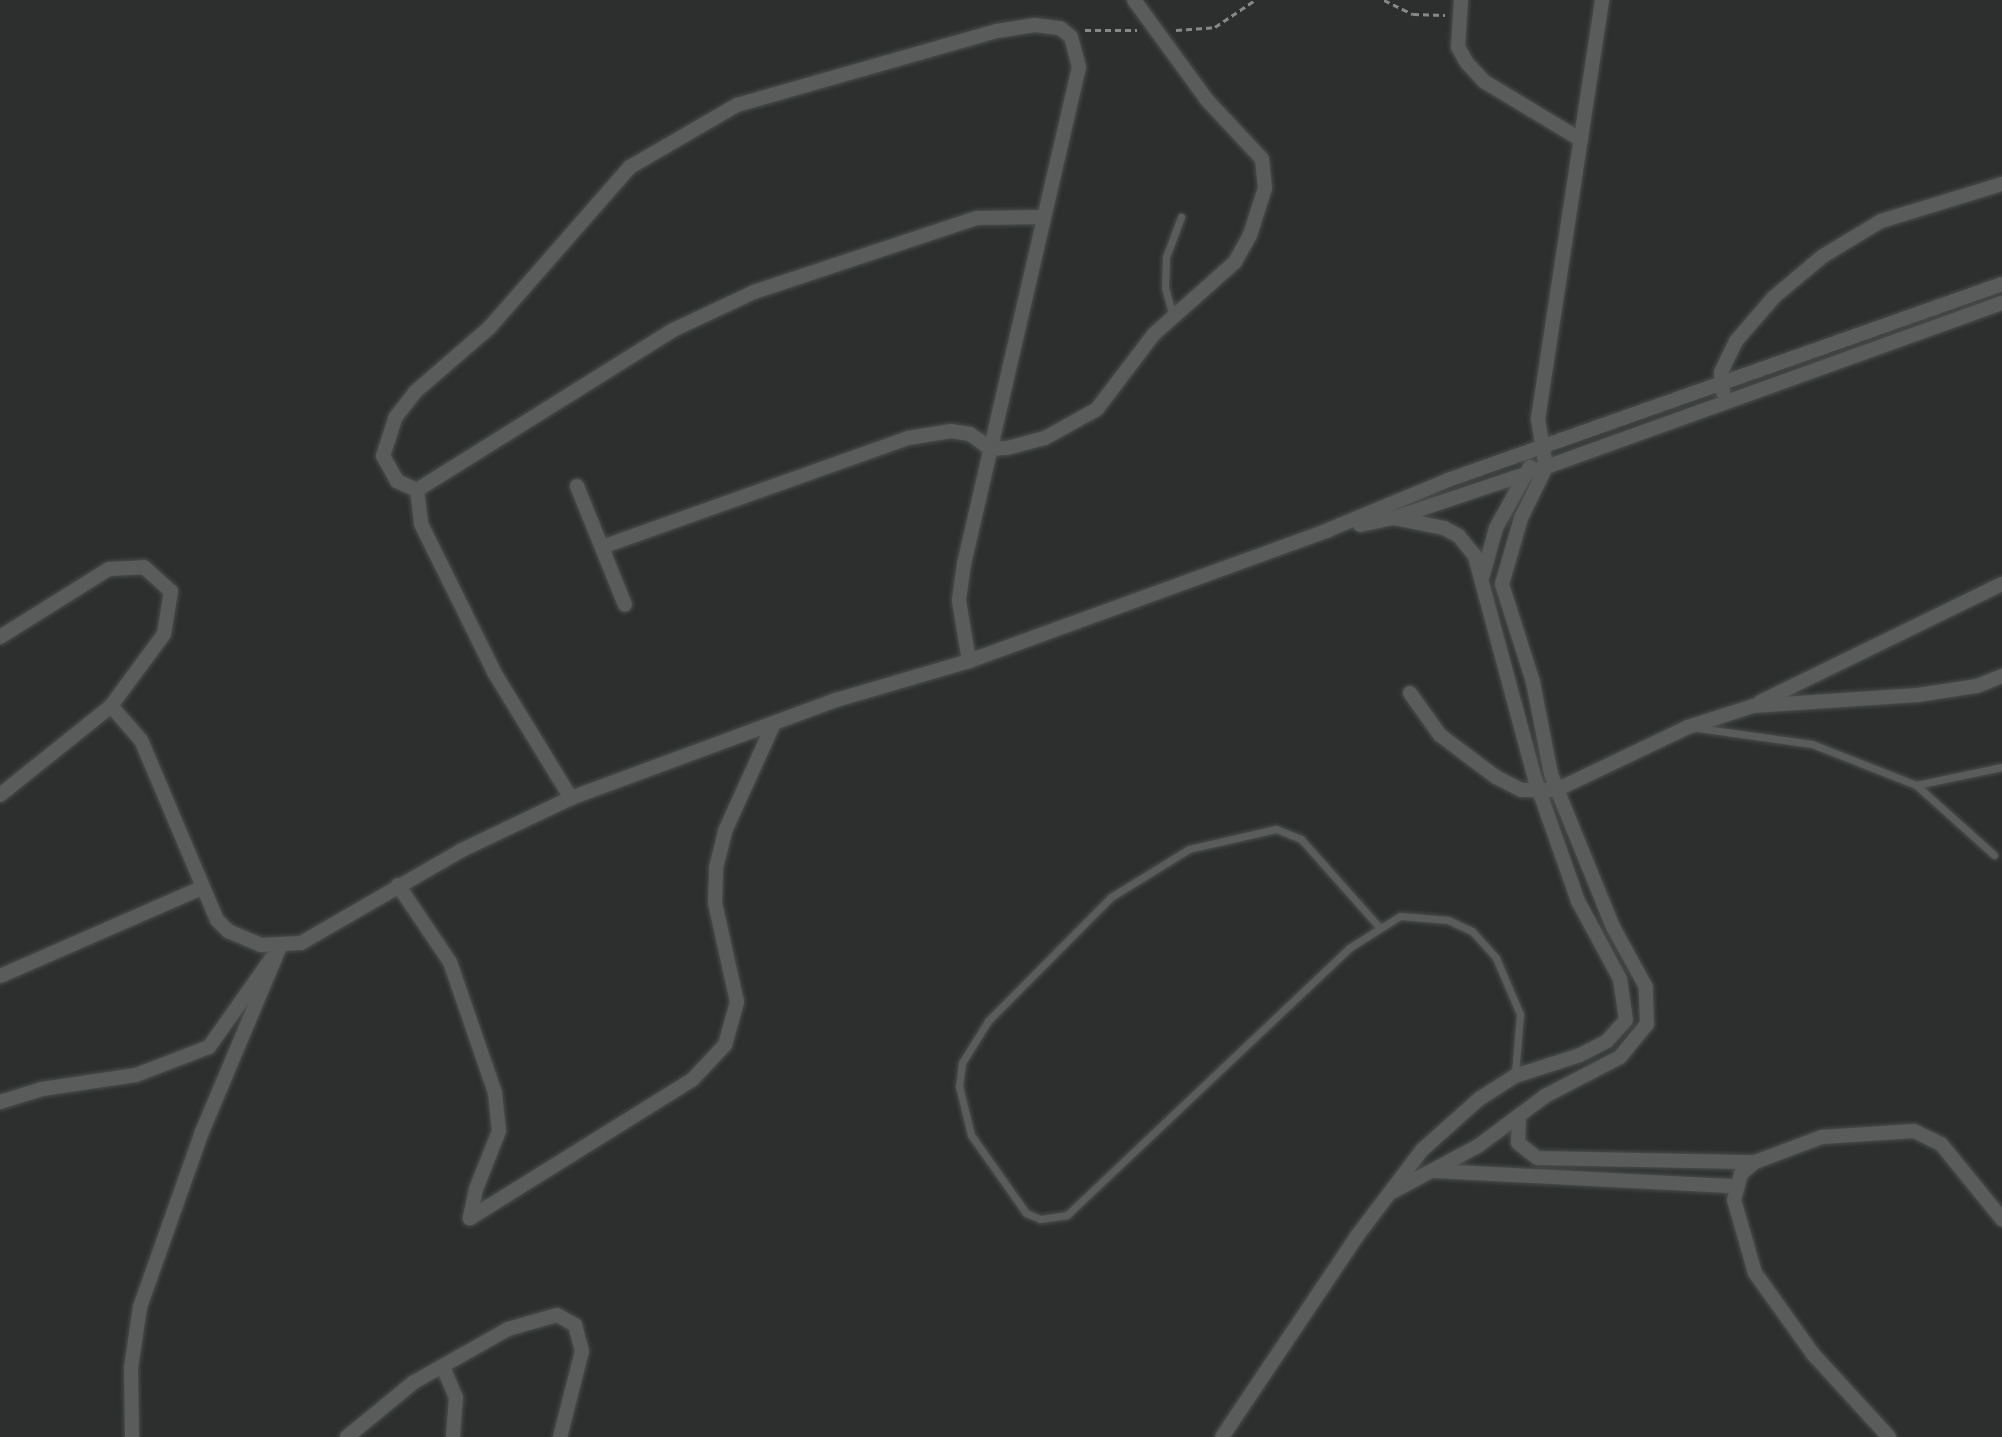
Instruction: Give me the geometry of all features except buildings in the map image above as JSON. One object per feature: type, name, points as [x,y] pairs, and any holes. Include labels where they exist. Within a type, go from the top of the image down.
[{"type":"street","points":[[602,547],[908,438],[951,431],[970,434],[991,449],[1045,438],[1081,421],[1173,317],[1235,262],[1259,211],[1265,172],[1262,159],[1207,100],[1134,0]]},
{"type":"street","points":[[1390,1193],[1434,1171],[1545,1096],[1620,1057],[1647,1024],[1646,987],[1613,927],[1556,790],[1533,682],[1502,584],[1521,518],[1546,467],[1538,419],[1602,0]]},
{"type":"street","points":[[1461,6],[1458,47],[1467,63],[1485,82],[1581,140]]},
{"type":"street","points":[[417,490],[397,481],[383,456],[395,418],[415,392],[489,328],[630,167],[737,105],[997,31],[1034,25],[1060,28],[1071,37],[1079,67],[959,601],[969,661]]},
{"type":"street","points":[[1723,392],[1724,363],[1753,319],[1823,256],[1881,221],[2002,184]]},
{"type":"street","points":[[417,490],[673,330],[754,292],[977,218],[1044,217]]},
{"type":"street","points":[[1328,530],[1394,518],[1546,467],[1723,392],[2002,284]]},
{"type":"street","points":[[111,706],[141,740],[201,888],[228,931],[261,945],[280,946],[324,933],[398,885],[571,798],[836,700],[969,661],[1328,530],[1543,447],[2002,303]]},
{"type":"street","points":[[1482,580],[1496,528],[1543,447]]},
{"type":"street","points":[[577,486],[625,605]]},
{"type":"street","points":[[417,490],[421,524],[494,672],[571,798]]},
{"type":"street","points":[[1222,1437],[1422,1150],[1479,1099],[1515,1076],[1607,1041],[1626,1020],[1627,1008],[1620,979],[1578,901],[1540,790],[1475,556],[1459,536],[1425,522],[1394,518]]},
{"type":"street","points":[[0,637],[109,569],[144,567],[171,591],[164,634],[111,706],[0,795]]},
{"type":"street","points":[[1410,693],[1440,735],[1496,777],[1522,790],[1556,790],[1688,727],[1753,706],[2002,584]]},
{"type":"street","points":[[1753,706],[1918,695],[1977,686],[2002,676]]},
{"type":"street","points":[[398,885],[450,962],[497,1103],[499,1131],[476,1189],[470,1218],[692,1080],[725,1045],[737,1002],[715,903],[716,868],[725,831],[773,725]]},
{"type":"street","points":[[0,976],[201,888]]},
{"type":"street","points":[[0,1102],[42,1089],[136,1075],[209,1047],[280,946]]},
{"type":"street","points":[[132,1437],[130,1381],[140,1307],[202,1132],[280,946]]},
{"type":"street","points":[[1519,1116],[1518,1143],[1537,1158],[1755,1162],[1822,1137],[1914,1131],[1941,1144],[2002,1219]]},
{"type":"street","points":[[1755,1162],[1735,1186],[1737,1225],[1755,1273],[1813,1354],[1889,1437]]},
{"type":"street","points":[[1434,1171],[1735,1186]]},
{"type":"street","points":[[347,1437],[414,1382],[508,1329],[544,1316],[566,1318],[575,1325],[582,1351],[560,1437]]},
{"type":"street","points":[[443,1367],[456,1397],[453,1437]]},
{"type":"lane","points":[[1173,317],[1165,287],[1166,257],[1181,217]]},
{"type":"lane","points":[[1688,727],[1812,744],[1916,785],[1994,855]]},
{"type":"lane","points":[[1916,785],[2002,767]]},
{"type":"lane","points":[[1380,928],[1301,839],[1276,829],[1189,849],[1111,897],[988,1021],[962,1063],[959,1086],[971,1135],[1026,1213],[1040,1219],[1067,1215],[1349,948],[1380,928],[1410,916],[1448,920],[1472,931],[1496,958],[1520,1014],[1515,1076]]},
{"type":"path","points":[[1384,0],[1413,14],[1461,6]]}]
